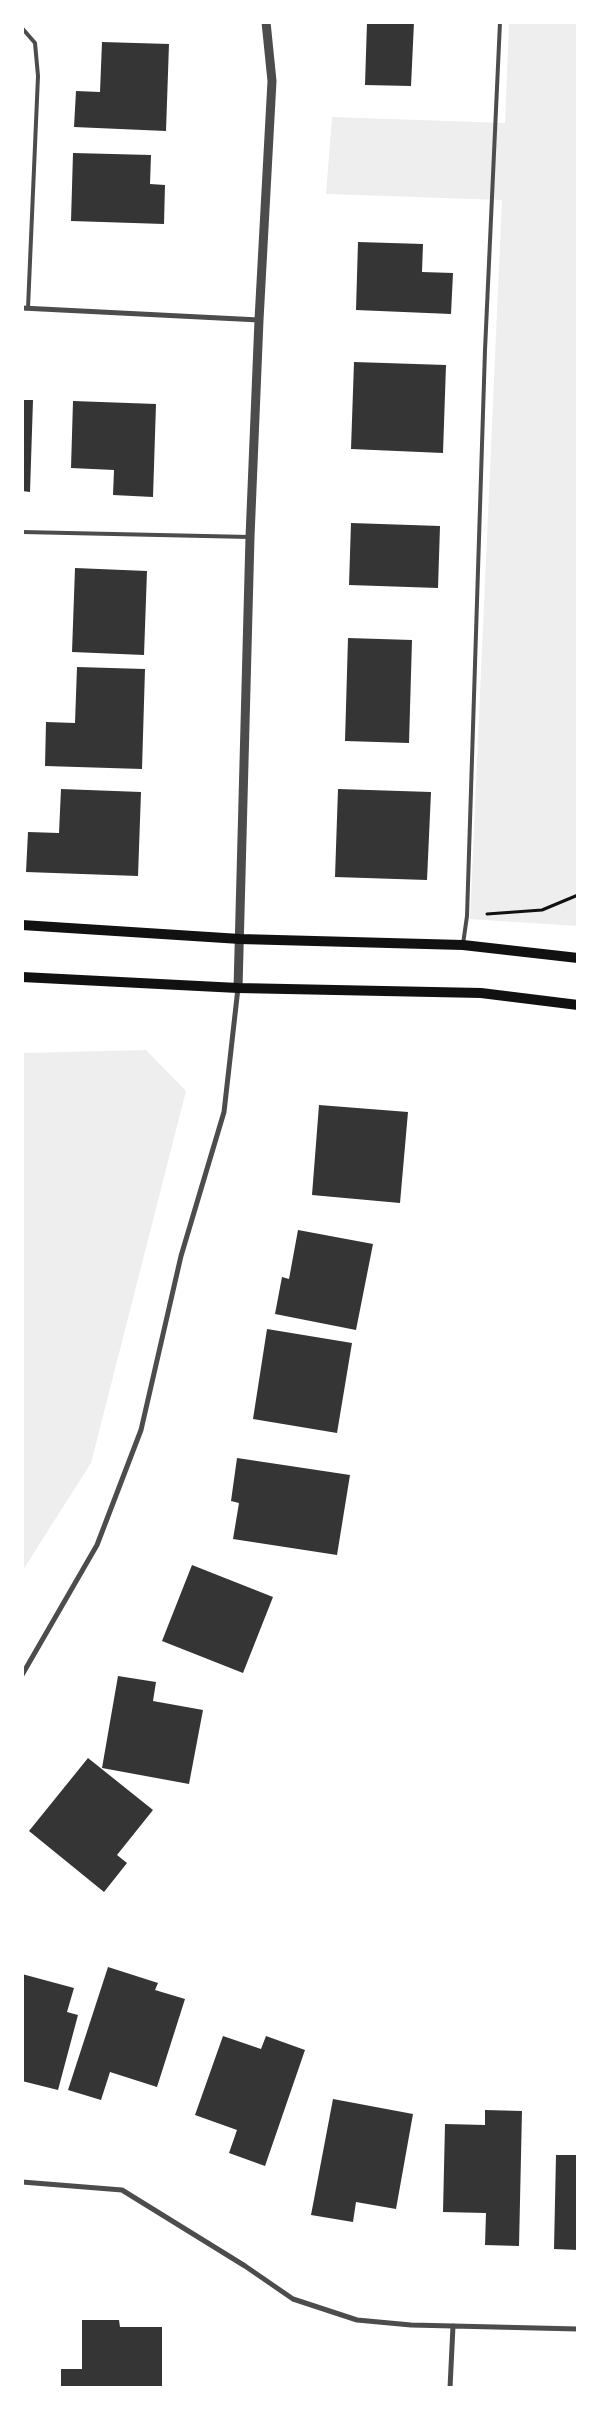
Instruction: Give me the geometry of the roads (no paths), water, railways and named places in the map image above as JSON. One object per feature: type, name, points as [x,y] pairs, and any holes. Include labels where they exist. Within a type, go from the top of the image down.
[{"type":"main road","points":[[22,925],[240,939],[463,945],[578,958]]},
{"type":"main road","points":[[22,978],[238,988],[481,993],[578,1005]]},
{"type":"street","points":[[22,1675],[97,1545],[141,1430],[181,1256],[224,1112],[238,988],[240,939],[250,537],[272,82],[266,22]]},
{"type":"street","points":[[25,308],[259,320]]},
{"type":"street","points":[[22,2182],[122,2190],[245,2266],[294,2299],[357,2320],[453,2326],[578,2329]]},
{"type":"street","points":[[450,2388],[453,2326]]},
{"type":"lane","points":[[463,945],[467,916],[485,360],[500,22]]},
{"type":"lane","points":[[22,28],[34,43],[38,76],[25,308]]},
{"type":"lane","points":[[22,532],[250,537]]}]
